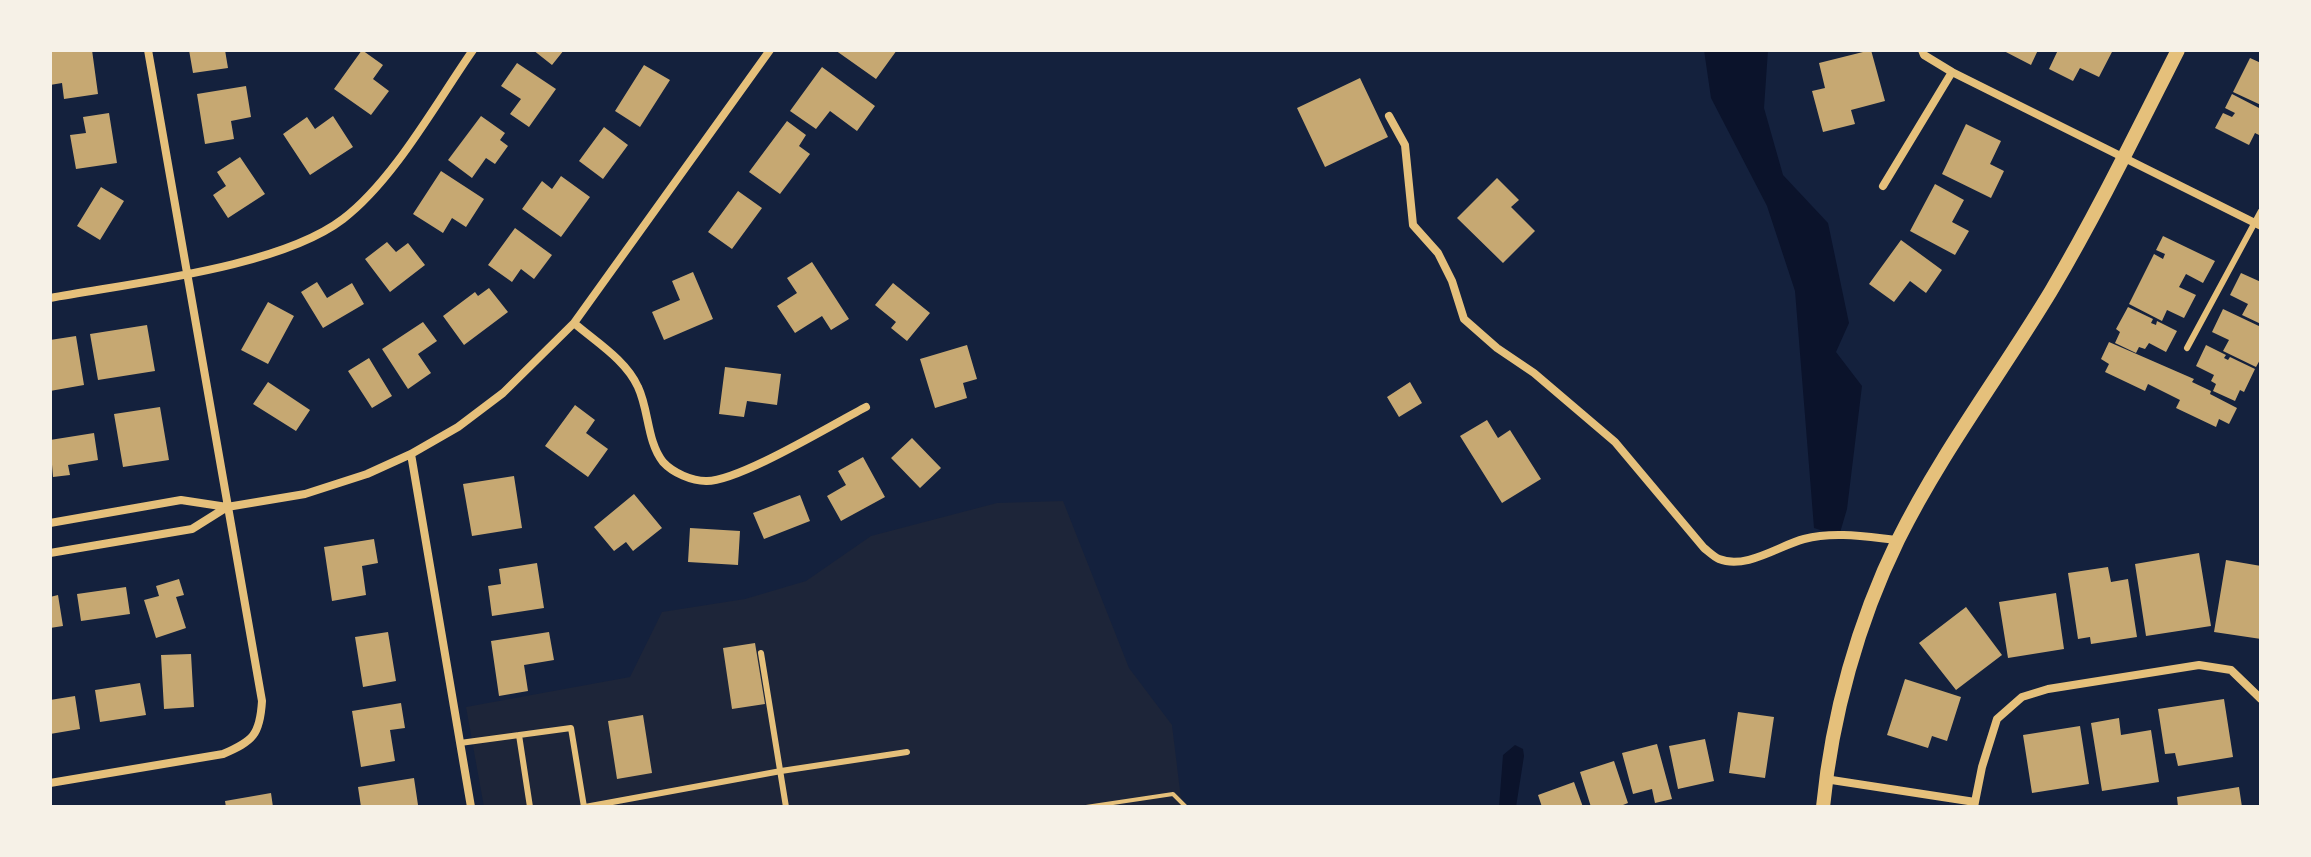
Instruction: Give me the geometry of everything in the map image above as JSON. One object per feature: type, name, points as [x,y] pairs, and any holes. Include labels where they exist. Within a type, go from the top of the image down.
[{"type":"street","points":[[50,783],[223,754],[243,745],[256,734],[261,718],[262,701],[148,50]]},
{"type":"street","points":[[50,298],[189,273],[263,255],[305,241],[342,220],[373,191],[473,50]]},
{"type":"street","points":[[50,523],[181,500],[227,507],[305,494],[367,474],[411,454],[458,427],[503,393],[574,323],[770,50]]},
{"type":"street","points":[[1922,50],[1924,55],[1952,72],[2258,225]]},
{"type":"street","points":[[1823,807],[1825,779],[1840,706],[1859,637],[1898,540],[2086,231],[2178,50]]},
{"type":"street","points":[[1883,186],[1952,72]]},
{"type":"street","points":[[1389,116],[1405,145],[1413,225],[1438,253],[1452,281],[1464,319],[1615,442],[1704,548],[1719,559],[1735,561],[1770,554],[1803,539],[1854,535],[1898,540]]},
{"type":"street","points":[[574,323],[622,363],[637,384],[662,461],[682,476],[706,481],[732,476],[866,407]]},
{"type":"street","points":[[411,454],[471,807]]},
{"type":"street","points":[[50,553],[192,529],[227,507]]},
{"type":"street","points":[[1825,779],[1975,804],[1982,767],[1997,719],[2022,697],[2048,689],[2199,665],[2231,670],[2261,699]]},
{"type":"lane","points":[[2187,348],[2258,225],[2261,211]]},
{"type":"lane","points":[[761,653],[786,807]]},
{"type":"lane","points":[[460,743],[571,728],[585,807],[781,771],[907,752]]},
{"type":"lane","points":[[519,735],[530,807]]},
{"type":"path","points":[[1086,807],[1173,794],[1186,807]]},
{"type":"shaded area","points":[[1704,50],[1768,50],[1764,108],[1783,175],[1828,223],[1849,323],[1836,352],[1862,386],[1847,509],[1839,536],[1814,528],[1795,291],[1767,206],[1711,98]]},
{"type":"shaded area","points":[[1063,501],[1129,668],[1172,725],[1182,807],[484,807],[466,707],[630,677],[662,612],[745,599],[806,581],[871,536],[997,503]]},
{"type":"shaded area","points":[[1515,745],[1523,749],[1524,756],[1516,807],[1499,807],[1503,755]]},
{"type":"building","points":[[50,50],[92,50],[98,94],[64,99],[62,83],[50,85]]},
{"type":"building","points":[[189,50],[225,50],[228,68],[193,73]]},
{"type":"building","points":[[362,50],[383,65],[373,79],[389,91],[371,115],[334,89]]},
{"type":"building","points":[[533,50],[564,50],[552,65]]},
{"type":"building","points":[[835,50],[897,50],[876,79]]},
{"type":"building","points":[[1871,50],[1885,101],[1851,110],[1855,124],[1823,132],[1812,91],[1825,88],[1819,63]]},
{"type":"building","points":[[2002,50],[2038,50],[2031,65]]},
{"type":"building","points":[[2058,50],[2113,50],[2099,77],[2080,68],[2073,81],[2049,69]]},
{"type":"building","points":[[2250,58],[2261,63],[2261,105],[2233,92]]},
{"type":"building","points":[[517,63],[556,89],[529,127],[510,114],[521,99],[501,86]]},
{"type":"building","points":[[644,65],[670,80],[640,127],[615,111]]},
{"type":"building","points":[[822,67],[875,106],[857,131],[830,111],[816,129],[790,111]]},
{"type":"building","points":[[1360,78],[1388,137],[1325,167],[1297,108]]},
{"type":"building","points":[[246,86],[251,117],[231,121],[234,139],[205,144],[197,94]]},
{"type":"building","points":[[2232,94],[2261,109],[2261,136],[2255,133],[2249,145],[2215,128],[2223,113],[2232,117],[2235,113],[2225,108]]},
{"type":"building","points":[[109,113],[117,163],[76,169],[70,135],[86,133],[83,117]]},
{"type":"building","points":[[333,116],[353,147],[310,175],[283,134],[307,117],[315,129]]},
{"type":"building","points":[[481,116],[505,133],[500,140],[508,146],[495,164],[486,158],[472,178],[448,160]]},
{"type":"building","points":[[787,121],[806,135],[799,146],[810,154],[780,194],[749,172]]},
{"type":"building","points":[[1966,124],[2001,141],[1990,164],[2004,171],[1991,198],[1942,174]]},
{"type":"building","points":[[604,127],[628,145],[603,179],[579,161]]},
{"type":"building","points":[[240,157],[265,194],[228,218],[213,195],[226,186],[217,172]]},
{"type":"building","points":[[441,171],[484,199],[466,227],[452,218],[443,233],[413,214]]},
{"type":"building","points":[[561,176],[590,197],[561,237],[522,209],[542,181],[552,189]]},
{"type":"building","points":[[1497,178],[1519,200],[1511,207],[1535,231],[1503,263],[1457,218]]},
{"type":"building","points":[[1935,184],[1964,200],[1952,222],[1969,231],[1955,255],[1910,231]]},
{"type":"building","points":[[101,187],[124,201],[100,240],[77,226]]},
{"type":"building","points":[[738,191],[762,208],[732,249],[708,232]]},
{"type":"building","points":[[515,228],[552,255],[534,279],[521,269],[512,282],[488,265]]},
{"type":"building","points":[[2163,236],[2215,261],[2203,283],[2186,274],[2179,287],[2196,295],[2184,318],[2167,310],[2162,321],[2129,304],[2154,254],[2163,259],[2165,254],[2156,250]]},
{"type":"building","points":[[1901,240],[1942,270],[1926,293],[1910,281],[1894,302],[1869,284]]},
{"type":"building","points":[[387,242],[396,252],[408,243],[425,265],[390,292],[365,259]]},
{"type":"building","points":[[812,262],[849,319],[831,330],[822,316],[795,333],[777,306],[797,293],[787,278]]},
{"type":"building","points":[[693,272],[713,319],[664,340],[652,312],[680,300],[672,281]]},
{"type":"building","points":[[2241,273],[2261,282],[2261,324],[2242,315],[2248,304],[2230,295]]},
{"type":"building","points":[[317,282],[327,298],[352,283],[364,304],[323,328],[301,292]]},
{"type":"building","points":[[893,283],[930,313],[907,341],[891,328],[896,322],[875,305]]},
{"type":"building","points":[[489,288],[508,312],[464,345],[443,316],[475,292],[478,296]]},
{"type":"building","points":[[268,302],[294,316],[268,364],[241,350]]},
{"type":"building","points":[[2128,307],[2153,319],[2151,323],[2156,325],[2157,321],[2177,331],[2166,352],[2149,343],[2145,349],[2139,347],[2136,353],[2115,343],[2120,332],[2116,329]]},
{"type":"building","points":[[2223,309],[2261,327],[2261,358],[2256,367],[2223,351],[2229,340],[2212,332]]},
{"type":"building","points":[[423,322],[437,341],[418,354],[431,373],[408,389],[382,349]]},
{"type":"building","points":[[147,325],[155,371],[98,380],[90,334]]},
{"type":"building","points":[[76,336],[84,385],[50,391],[50,340]]},
{"type":"building","points":[[2109,342],[2194,379],[2192,382],[2237,408],[2229,424],[2219,419],[2216,427],[2176,408],[2180,400],[2148,384],[2145,391],[2105,372],[2109,364],[2101,359]]},
{"type":"building","points":[[967,345],[977,379],[963,383],[967,398],[935,408],[920,359]]},
{"type":"building","points":[[2206,345],[2226,355],[2224,358],[2228,360],[2230,357],[2255,369],[2244,392],[2240,390],[2235,401],[2213,391],[2216,384],[2211,381],[2214,375],[2196,366]]},
{"type":"building","points":[[369,358],[392,396],[372,408],[348,371]]},
{"type":"building","points":[[725,367],[781,374],[777,405],[747,401],[744,417],[719,414]]},
{"type":"building","points":[[268,382],[310,410],[296,431],[253,404]]},
{"type":"building","points":[[1410,382],[1422,403],[1399,417],[1387,397]]},
{"type":"building","points":[[575,405],[595,420],[586,433],[608,449],[588,477],[545,446]]},
{"type":"building","points":[[160,407],[169,460],[123,467],[114,414]]},
{"type":"building","points":[[1487,420],[1498,438],[1510,430],[1541,479],[1502,503],[1460,436]]},
{"type":"building","points":[[94,433],[98,460],[68,465],[70,475],[53,477],[50,440]]},
{"type":"building","points":[[912,438],[941,468],[920,488],[891,458]]},
{"type":"building","points":[[863,457],[885,497],[841,521],[827,496],[846,485],[838,471]]},
{"type":"building","points":[[514,476],[522,528],[472,536],[463,484]]},
{"type":"building","points":[[634,494],[662,528],[633,551],[626,542],[614,551],[594,527]]},
{"type":"building","points":[[800,495],[810,521],[764,539],[753,513]]},
{"type":"building","points":[[690,528],[740,531],[738,565],[688,562]]},
{"type":"building","points":[[374,539],[378,563],[362,566],[366,595],[332,601],[324,547]]},
{"type":"building","points":[[2199,553],[2211,626],[2146,636],[2135,564]]},
{"type":"building","points":[[2226,560],[2261,566],[2261,639],[2214,632]]},
{"type":"building","points":[[537,563],[544,608],[492,616],[488,586],[501,584],[499,569]]},
{"type":"building","points":[[2108,567],[2111,582],[2128,579],[2137,637],[2091,644],[2090,637],[2078,639],[2068,573]]},
{"type":"building","points":[[179,579],[184,595],[176,597],[186,628],[156,638],[144,600],[159,596],[156,586]]},
{"type":"building","points":[[126,587],[130,614],[81,621],[77,594]]},
{"type":"building","points":[[2056,593],[2064,649],[2008,658],[1999,602]]},
{"type":"building","points":[[58,595],[63,626],[50,628],[50,597]]},
{"type":"building","points":[[1966,607],[2002,655],[1956,690],[1919,643]]},
{"type":"building","points":[[388,632],[396,681],[363,687],[355,637]]},
{"type":"building","points":[[549,632],[554,660],[524,665],[528,691],[499,696],[491,641]]},
{"type":"building","points":[[755,643],[765,704],[732,709],[723,648]]},
{"type":"building","points":[[191,654],[194,707],[164,709],[161,655]]},
{"type":"building","points":[[1905,679],[1961,697],[1947,741],[1932,736],[1928,748],[1887,735]]},
{"type":"building","points":[[140,683],[146,715],[100,722],[95,690]]},
{"type":"building","points":[[75,696],[80,729],[50,734],[50,700]]},
{"type":"building","points":[[2224,699],[2233,757],[2178,766],[2175,753],[2165,754],[2158,709]]},
{"type":"building","points":[[401,703],[405,728],[390,730],[395,761],[361,767],[352,711]]},
{"type":"building","points":[[1738,712],[1774,717],[1765,778],[1729,773]]},
{"type":"building","points":[[643,715],[652,773],[617,779],[608,721]]},
{"type":"building","points":[[2119,718],[2121,735],[2151,730],[2159,782],[2102,791],[2091,723]]},
{"type":"building","points":[[2080,726],[2089,784],[2032,793],[2023,735]]},
{"type":"building","points":[[1705,739],[1714,781],[1678,789],[1669,746]]},
{"type":"building","points":[[1657,744],[1672,799],[1655,803],[1652,789],[1633,794],[1622,753]]},
{"type":"building","points":[[1614,761],[1628,803],[1618,807],[1591,807],[1580,772]]},
{"type":"building","points":[[414,778],[418,805],[361,807],[358,787]]},
{"type":"building","points":[[1574,782],[1583,807],[1542,807],[1538,795]]},
{"type":"building","points":[[2239,787],[2242,807],[2178,807],[2177,797]]},
{"type":"building","points":[[271,793],[273,807],[226,807],[225,801]]}]
